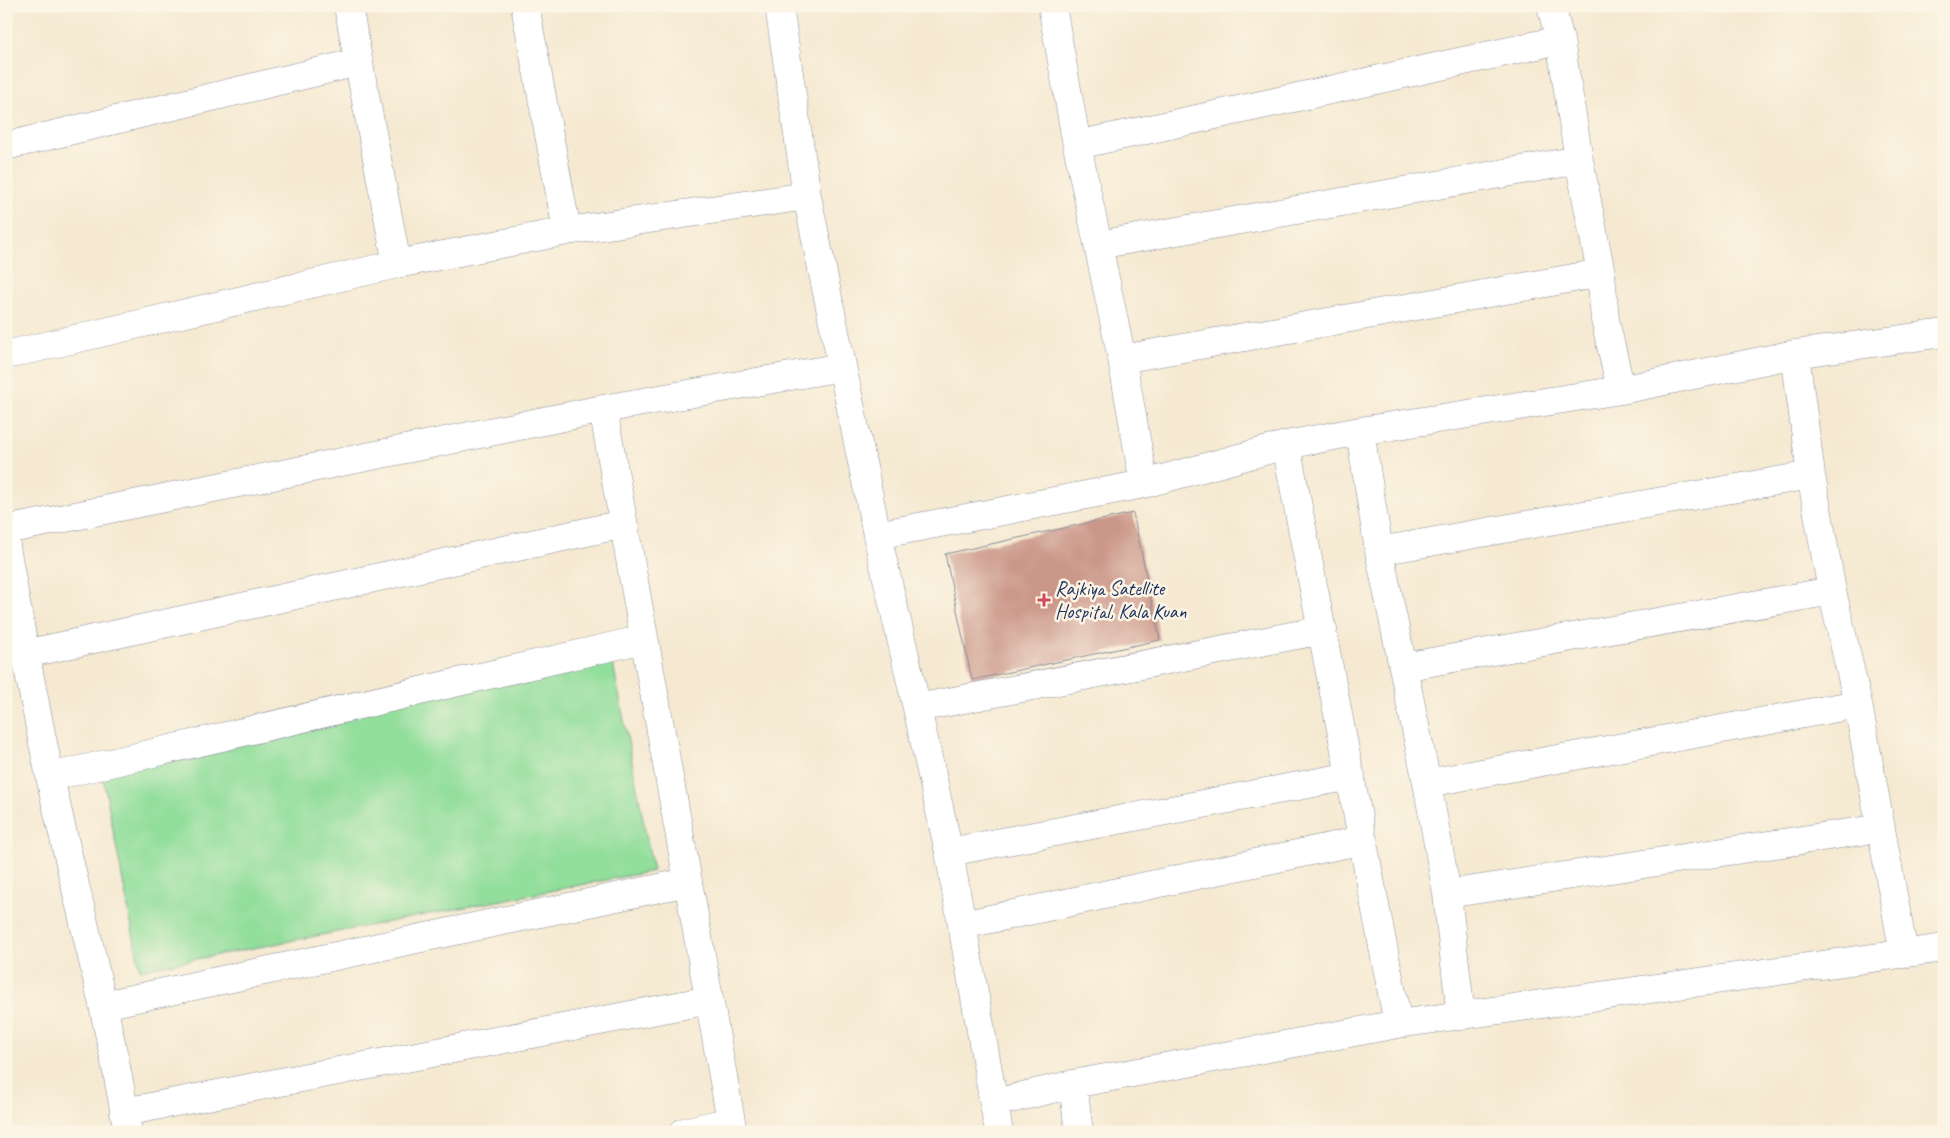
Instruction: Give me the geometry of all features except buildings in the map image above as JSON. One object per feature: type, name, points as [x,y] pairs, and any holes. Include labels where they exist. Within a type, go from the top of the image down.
[{"type":"street","points":[[348,6],[397,264]]},
{"type":"street","points":[[525,6],[567,231]]},
{"type":"street","points":[[779,6],[808,196],[877,535],[918,708],[949,852],[999,1132]]},
{"type":"street","points":[[1052,6],[1077,145],[1122,359],[1144,484]]},
{"type":"street","points":[[1551,6],[1560,40],[1579,160],[1601,273],[1605,320],[1621,390]]},
{"type":"street","points":[[1077,145],[1560,40]]},
{"type":"street","points":[[6,146],[359,62]]},
{"type":"street","points":[[1098,245],[1579,160]]},
{"type":"street","points":[[6,355],[397,264],[567,231],[808,196]]},
{"type":"street","points":[[1122,359],[1601,273]]},
{"type":"street","points":[[877,535],[1144,484],[1286,445],[1360,431],[1621,390],[1795,354],[1944,333]]},
{"type":"street","points":[[1795,354],[1811,475],[1832,591],[1858,704],[1904,954]]},
{"type":"street","points":[[6,530],[603,409],[842,367]]},
{"type":"street","points":[[603,409],[732,1126],[684,1132]]},
{"type":"street","points":[[1360,431],[1379,551],[1427,783],[1447,894],[1461,1016]]},
{"type":"street","points":[[1286,445],[1398,1024]]},
{"type":"street","points":[[1379,551],[1811,475]]},
{"type":"street","points":[[25,654],[623,524]]},
{"type":"street","points":[[6,546],[50,778],[103,1005],[126,1122],[709,1000]]},
{"type":"street","points":[[1403,667],[1832,591]]},
{"type":"street","points":[[918,708],[1323,630]]},
{"type":"street","points":[[50,778],[644,639]]},
{"type":"street","points":[[1427,783],[1858,704]]},
{"type":"street","points":[[949,852],[1351,776]]},
{"type":"street","points":[[1447,894],[1881,828]]},
{"type":"street","points":[[962,925],[1363,840]]},
{"type":"street","points":[[103,1005],[688,882]]},
{"type":"street","points":[[994,1103],[1073,1084],[1398,1024],[1944,948]]},
{"type":"street","points":[[1073,1084],[1079,1132]]},
{"type":"green space","points":[[612,658],[653,871],[140,970],[99,757]]},
{"type":"place","name":"Rajkiya Satellite Hospital, Kala Kuan","points":[[1044,600]]}]
